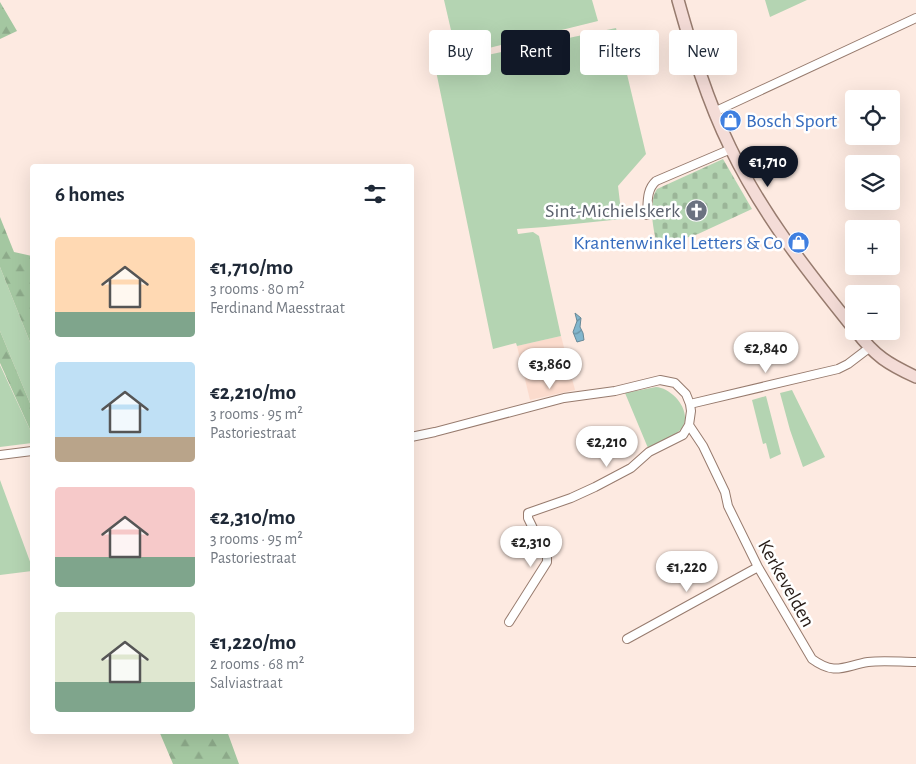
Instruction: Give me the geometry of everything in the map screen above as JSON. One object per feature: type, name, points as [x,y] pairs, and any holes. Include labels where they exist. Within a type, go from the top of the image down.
[{"type":"street","points":[[678,0],[714,112],[731,149],[780,233],[845,318]]},
{"type":"street","points":[[714,112],[916,18]]},
{"type":"street","points":[[647,215],[648,192],[656,182],[731,149]]},
{"type":"street","points":[[863,340],[869,348],[889,364],[916,377]]},
{"type":"street","points":[[690,404],[838,369],[869,348]]},
{"type":"street","points":[[414,436],[564,398],[615,391],[660,380],[675,383],[686,394],[691,411],[689,425],[683,435],[649,452],[631,468],[571,498],[528,513],[528,518],[548,562],[509,622]]},
{"type":"street","name":"Kerkevelden","points":[[689,425],[703,446],[725,492],[728,506],[758,567],[812,659],[822,667],[832,669],[848,668],[869,662],[916,662]]},
{"type":"street","points":[[0,455],[30,451]]},
{"type":"street","points":[[627,639],[758,567]]},
{"type":"shaded area","points":[[561,336],[575,390],[530,400],[517,346]]},
{"type":"green space","points":[[444,0],[592,0],[598,21],[562,30],[501,30],[501,45],[491,48],[491,30],[451,30]]},
{"type":"green space","points":[[765,0],[807,0],[770,17]]},
{"type":"green space","points":[[0,2],[17,31],[0,39]]},
{"type":"green space","points":[[580,36],[580,75],[627,75],[646,154],[618,186],[622,219],[517,229],[518,234],[533,232],[539,236],[561,336],[517,346],[516,343],[493,349],[437,75],[491,75],[491,54],[501,52],[501,75],[570,75],[570,38]]},
{"type":"green space","points":[[723,159],[752,209],[698,234],[658,247],[654,233],[652,209],[657,189]]},
{"type":"green space","points":[[0,217],[14,252],[30,256],[30,342],[0,267]]},
{"type":"green space","points":[[0,267],[30,342],[30,403],[0,331]]},
{"type":"green space","points":[[0,331],[30,403],[30,430],[0,363]]},
{"type":"green space","points":[[0,365],[30,430],[30,443],[0,447]]},
{"type":"green space","points":[[656,387],[668,391],[674,396],[683,408],[685,421],[682,428],[676,433],[648,448],[625,393]]},
{"type":"green space","points":[[792,390],[825,457],[803,467],[780,393]]},
{"type":"green space","points":[[766,396],[781,454],[770,459],[766,443],[763,444],[752,400]]},
{"type":"green space","points":[[0,480],[30,562],[30,571],[0,575]]},
{"type":"green space","points":[[160,734],[228,734],[239,764],[173,764]]},
{"type":"water","points":[[575,313],[581,318],[580,327],[584,340],[577,342],[573,332],[577,321]]},
{"type":"place","name":"Bosch Sport","points":[[730,120]]},
{"type":"place","name":"Sint-Michielskerk","points":[[696,210]]},
{"type":"place","name":"Krantenwinkel Letters & Co","points":[[799,242]]}]
